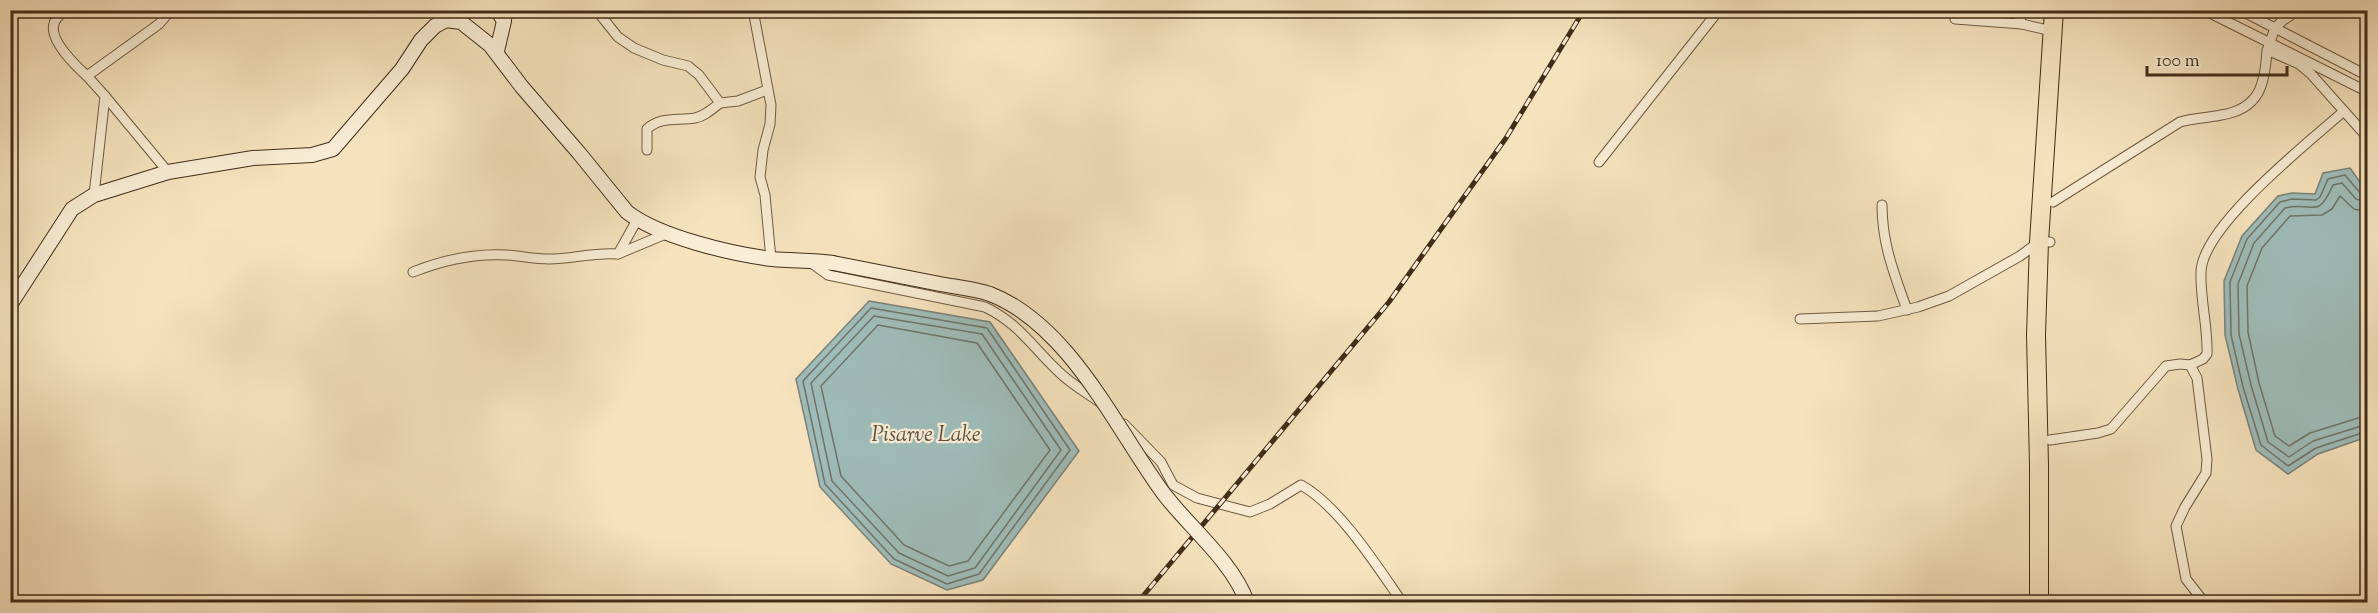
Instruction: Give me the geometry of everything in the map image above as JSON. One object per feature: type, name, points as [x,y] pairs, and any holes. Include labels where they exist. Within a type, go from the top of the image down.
[{"type":"highway","points":[[2050,603],[2050,440],[2045,242],[2053,202],[2051,145],[2054,10]]},
{"type":"highway","points":[[2039,603],[2036,335],[2051,145],[2065,10]]},
{"type":"street","points":[[64,10],[55,20],[53,27],[55,37],[68,58],[105,96],[168,172]]},
{"type":"street","points":[[87,76],[159,24],[171,10]]},
{"type":"street","points":[[753,10],[771,105],[770,124],[763,150],[760,177],[765,195],[771,259]]},
{"type":"street","points":[[1599,162],[1719,10]]},
{"type":"street","points":[[2016,10],[2022,24]]},
{"type":"street","points":[[2204,10],[2299,64],[2311,74],[2367,138]]},
{"type":"street","points":[[2240,10],[2367,76]]},
{"type":"street","points":[[2053,202],[2180,122],[2196,117],[2227,114],[2252,104],[2265,77],[2269,47],[2275,28],[2298,10]]},
{"type":"street","points":[[598,11],[618,37],[634,48],[663,60],[688,66],[699,75],[720,103]]},
{"type":"street","points":[[497,51],[504,14]]},
{"type":"street","points":[[1955,19],[2022,24],[2052,31]]},
{"type":"street","points":[[10,305],[72,209],[94,195],[168,172],[253,158],[312,154],[333,149],[402,69],[421,40],[435,26],[446,20],[461,22],[497,51],[547,118],[627,212],[637,220],[668,233],[711,246],[771,259],[833,263],[988,294],[1016,308],[1037,323],[1066,354],[1116,418],[1166,496],[1219,556],[1247,603]]},
{"type":"street","points":[[2269,47],[2367,92]]},
{"type":"street","points":[[647,150],[647,129],[654,123],[695,118],[706,114],[720,103],[738,100],[767,90]]},
{"type":"street","points":[[94,195],[105,96]]},
{"type":"street","points":[[2050,440],[2111,429],[2166,366],[2190,365],[2207,354],[2200,271],[2205,253],[2214,236],[2269,176],[2344,111]]},
{"type":"street","points":[[1882,205],[1882,227],[1887,254],[1907,310]]},
{"type":"street","points":[[618,255],[637,220]]},
{"type":"street","points":[[412,272],[441,261],[473,255],[551,259],[605,253],[618,255],[668,233]]},
{"type":"street","points":[[1800,319],[1878,316],[1907,310],[1949,296],[2045,242]]},
{"type":"street","points":[[808,261],[828,275],[986,307],[1005,316],[1059,373],[1104,405],[1161,462],[1173,485],[1197,498],[1250,512],[1270,504],[1301,485],[1316,493],[1366,550],[1402,603]]},
{"type":"street","points":[[2190,365],[2198,378],[2207,459],[2206,473],[2176,526],[2186,579],[2204,603]]},
{"type":"water","points":[[2350,168],[2367,192],[2367,437],[2318,454],[2288,474],[2256,450],[2225,335],[2224,281],[2242,236],[2278,196],[2292,193],[2315,194],[2323,173]]},
{"type":"water","name":"Pisarve Lake","points":[[869,301],[990,322],[1079,451],[983,580],[947,590],[891,564],[820,487],[796,379]]},
{"type":"railway","points":[[1138,602],[1389,302],[1506,138],[1584,10]]}]
